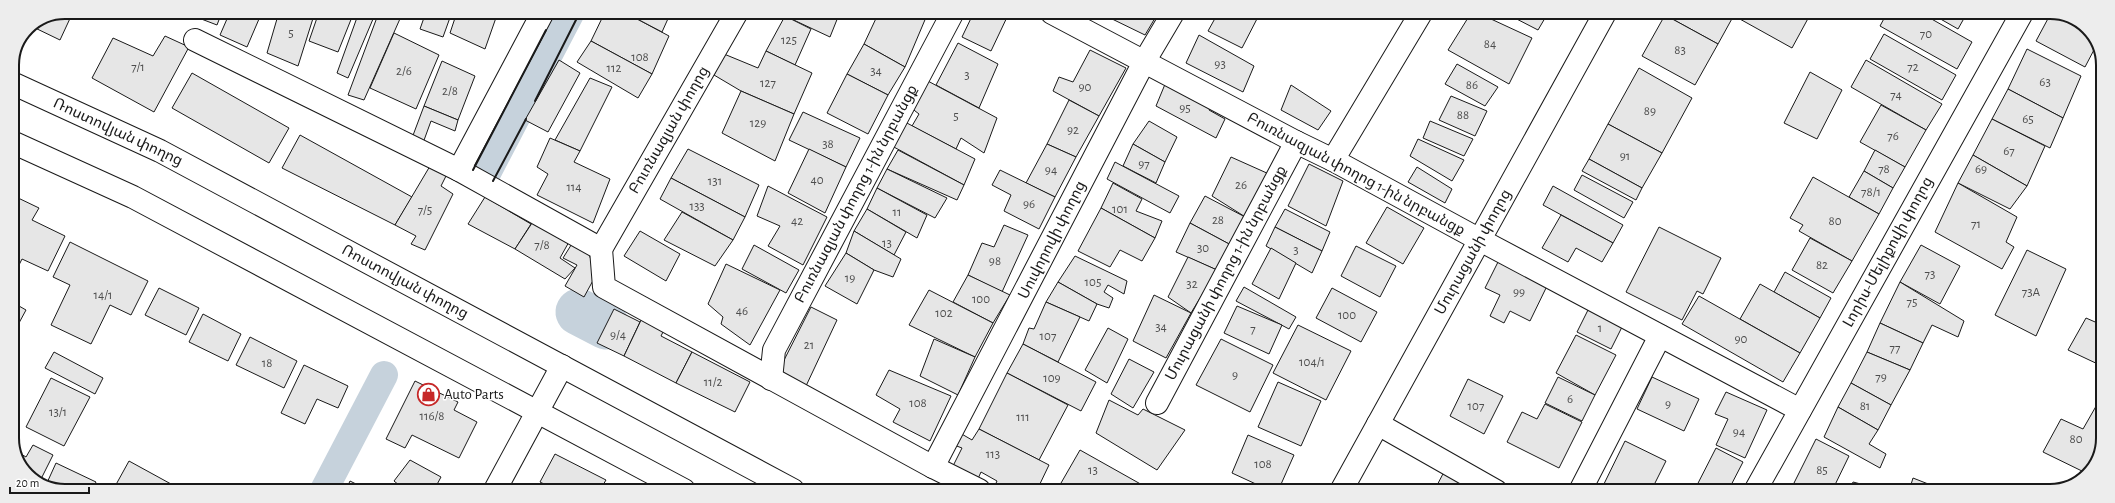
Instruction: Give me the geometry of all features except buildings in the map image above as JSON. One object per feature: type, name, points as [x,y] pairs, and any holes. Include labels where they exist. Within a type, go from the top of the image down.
[{"type":"street","points":[[459,170],[539,19]]},
{"type":"street","name":"Բուռնազյան փողոց","points":[[602,249],[733,19]]},
{"type":"street","name":"Բուռնազյան փողոց 1-ին նրբանցք","points":[[771,379],[774,350],[948,19]]},
{"type":"street","name":"Բուռնազյան փողոց 1-ին նրբանցք","points":[[1065,19],[1296,142],[1333,160],[1800,410]]},
{"type":"street","name":"Սուվորովի փողոց","points":[[933,467],[1144,62],[1169,19]]},
{"type":"street","points":[[1333,160],[1418,19]]},
{"type":"street","name":"Մուրացանի փողոց","points":[[1345,484],[1602,19]]},
{"type":"street","name":"Լորիս-Մելիքովի փողոց","points":[[1759,484],[2019,19]]},
{"type":"street","points":[[195,40],[459,170],[602,249],[604,287],[933,467],[967,484]]},
{"type":"street","name":"Ռոստովյան փողոց","points":[[19,86],[160,151],[782,484]]},
{"type":"street","name":"Մուրացանի փողոց 1-ին նրբանցք","points":[[1157,403],[1296,142]]},
{"type":"street","points":[[19,145],[133,197],[673,484]]},
{"type":"street","points":[[1584,484],[1660,336]]},
{"type":"street","points":[[498,484],[562,366]]},
{"type":"street","points":[[1378,424],[1484,484]]},
{"type":"waterway","points":[[485,177],[567,19]]},
{"type":"waterway","points":[[579,312],[606,326]]},
{"type":"waterway","points":[[327,484],[384,375]]},
{"type":"wall","points":[[535,101],[576,19]]},
{"type":"wall","points":[[473,170],[546,30]]},
{"type":"wall","points":[[493,181],[526,119]]},
{"type":"place","name":"Auto Parts","points":[[429,394]]}]
